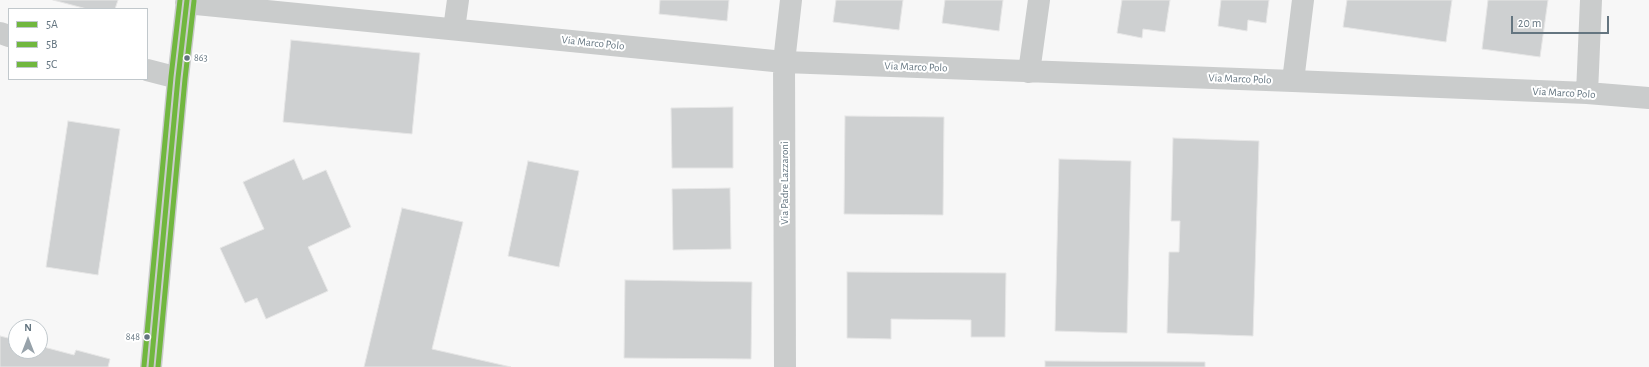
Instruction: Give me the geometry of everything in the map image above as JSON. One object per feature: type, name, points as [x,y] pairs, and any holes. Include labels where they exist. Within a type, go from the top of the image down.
[{"type":"street","points":[[454,30],[458,0]]},
{"type":"street","name":"Via Padre Lazzaroni","points":[[785,367],[784,62],[791,0]]},
{"type":"street","points":[[1029,72],[1039,0]]},
{"type":"street","points":[[1293,81],[1302,0]]},
{"type":"street","points":[[1587,93],[1591,0]]},
{"type":"street","points":[[151,367],[186,2]]},
{"type":"street","name":"Via Marco Polo","points":[[186,2],[784,62],[1587,93],[1649,98]]},
{"type":"street","points":[[148,70],[178,78]]},
{"type":"building","points":[[53,0],[118,0],[115,8],[83,8]]},
{"type":"building","points":[[660,0],[729,0],[727,21],[659,14]]},
{"type":"building","points":[[836,0],[903,0],[899,30],[833,22]]},
{"type":"building","points":[[945,0],[1003,0],[999,31],[942,23]]},
{"type":"building","points":[[1122,0],[1170,0],[1165,32],[1143,29],[1142,38],[1117,33]]},
{"type":"building","points":[[1221,0],[1269,0],[1266,23],[1248,20],[1247,31],[1218,26]]},
{"type":"building","points":[[1347,0],[1452,0],[1446,42],[1343,27]]},
{"type":"building","points":[[1488,0],[1548,0],[1540,57],[1482,49]]},
{"type":"building","points":[[291,40],[420,53],[412,134],[283,122]]},
{"type":"building","points":[[733,107],[733,168],[672,168],[671,108]]},
{"type":"building","points":[[845,116],[944,117],[943,215],[844,214]]},
{"type":"building","points":[[68,121],[120,129],[98,275],[46,267]]},
{"type":"building","points":[[1173,138],[1259,141],[1253,336],[1167,333],[1169,252],[1179,252],[1180,221],[1171,221]]},
{"type":"building","points":[[294,159],[303,180],[326,170],[351,227],[308,247],[328,291],[266,319],[257,298],[245,303],[220,248],[264,229],[243,182]]},
{"type":"building","points":[[1059,159],[1131,161],[1127,333],[1055,331]]},
{"type":"building","points":[[528,161],[579,171],[559,267],[508,256]]},
{"type":"building","points":[[730,188],[731,249],[673,250],[672,189]]},
{"type":"building","points":[[402,208],[463,222],[432,349],[511,367],[364,367]]},
{"type":"building","points":[[847,272],[1006,273],[1005,337],[971,337],[971,320],[891,319],[891,339],[847,338]]},
{"type":"building","points":[[625,280],[752,282],[751,359],[624,358]]},
{"type":"building","points":[[0,336],[8,338],[8,359],[48,359],[48,348],[74,355],[76,350],[110,359],[108,367],[0,367]]},
{"type":"building","points":[[1045,361],[1205,362],[1205,367],[1045,367]]},
{"type":"transit line","name":"5C","points":[[144,366],[171,77],[180,0]]},
{"type":"transit line","name":"5A","points":[[151,367],[178,78],[187,0]]},
{"type":"transit line","name":"5B","points":[[158,367],[185,79],[194,1]]},
{"type":"place","name":"863","points":[[187,58]]},
{"type":"place","name":"848","points":[[147,337]]}]
